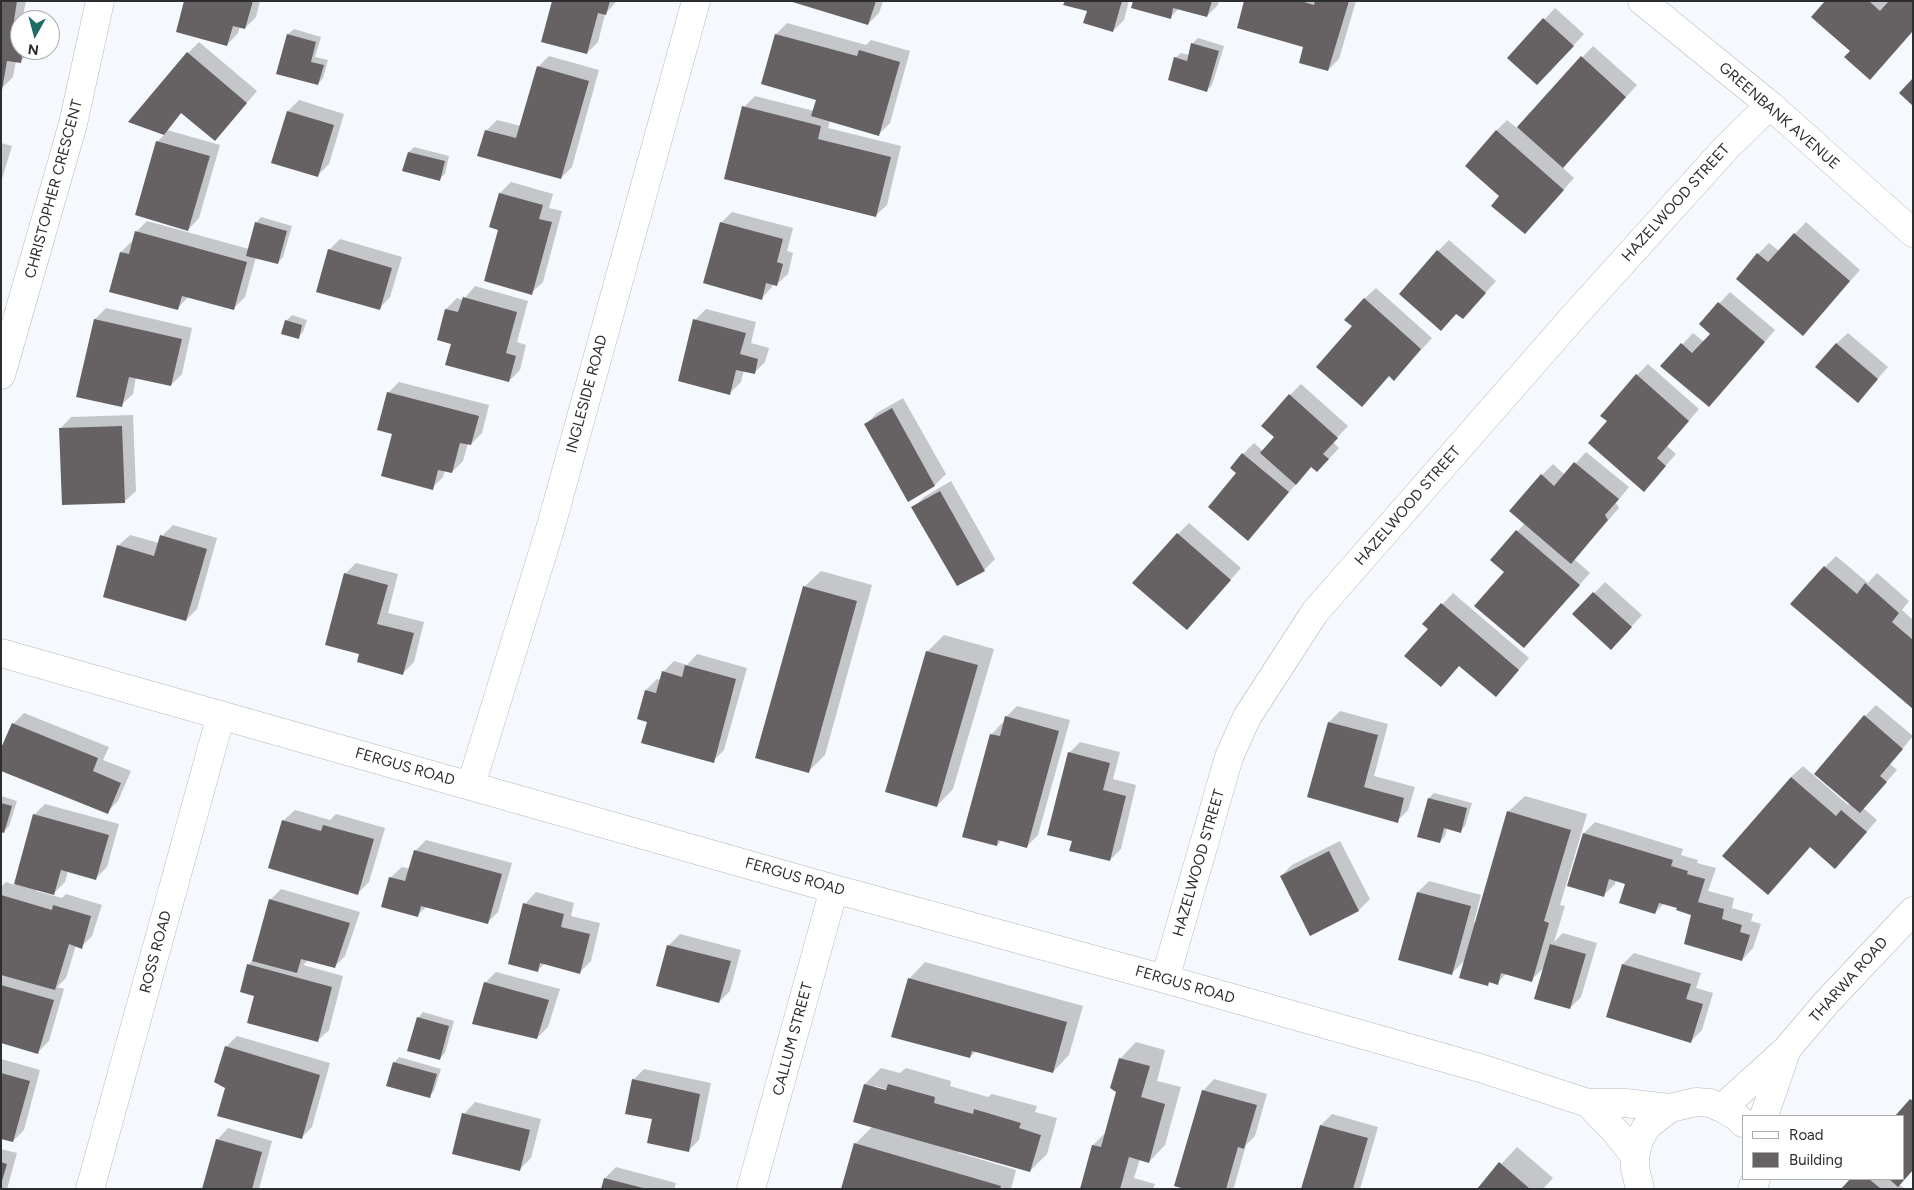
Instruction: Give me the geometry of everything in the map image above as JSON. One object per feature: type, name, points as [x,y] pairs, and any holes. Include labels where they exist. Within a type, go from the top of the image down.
[{"type":"street","name":"CHRISTOPHER CRESCENT","points":[[1,375],[73,124],[100,1]]},
{"type":"street","name":"INGLESIDE ROAD","points":[[471,785],[551,526],[696,1]]},
{"type":"street","name":"GREENBANK AVENUE","points":[[1642,1],[1770,105],[1913,233]]},
{"type":"street","name":"HAZELWOOD STREET","points":[[1166,979],[1229,757],[1247,717],[1315,612],[1575,314],[1726,148],[1770,105]]},
{"type":"street","name":"FERGUS ROAD","points":[[1,653],[834,889],[1166,979],[1480,1068],[1588,1103],[1625,1103],[1670,1108]]},
{"type":"street","name":"ROSS ROAD","points":[[90,1189],[221,715]]},
{"type":"street","name":"CALLUM STREET","points":[[751,1189],[834,889]]},
{"type":"street","name":"THARWA ROAD","points":[[1733,1116],[1827,1002],[1913,911]]},
{"type":"street","name":"THARWA ROAD","points":[[1764,1115],[1786,1050]]},
{"type":"street","points":[[1640,1189],[1635,1168],[1635,1156],[1639,1140],[1647,1126],[1670,1108],[1696,1102],[1710,1103],[1733,1116]]},
{"type":"street","name":"FERGUS ROAD","points":[[1588,1103],[1616,1132],[1635,1156]]},
{"type":"building","points":[[1,1],[17,1],[16,10],[10,10],[10,60],[21,60],[21,63],[7,61],[2,90]]},
{"type":"building","points":[[184,1],[253,1],[245,29],[233,26],[227,46],[176,32]]},
{"type":"building","points":[[552,1],[610,1],[606,15],[598,13],[587,54],[541,42]]},
{"type":"building","points":[[789,1],[876,1],[868,25]]},
{"type":"building","points":[[1065,1],[1122,1],[1113,32],[1083,23],[1087,11],[1063,5]]},
{"type":"building","points":[[1133,1],[1212,1],[1207,17],[1173,8],[1171,19],[1131,8]]},
{"type":"building","points":[[1244,1],[1301,1],[1314,5],[1315,1],[1349,1],[1328,71],[1299,63],[1303,47],[1237,28]]},
{"type":"building","points":[[1825,1],[1869,1],[1880,11],[1889,1],[1913,1],[1913,31],[1870,80],[1844,57],[1850,51],[1811,17]]},
{"type":"building","points":[[1543,18],[1574,46],[1537,85],[1507,58]]},
{"type":"building","points":[[287,34],[316,42],[311,62],[324,65],[318,85],[276,74]]},
{"type":"building","points":[[775,34],[857,56],[859,50],[900,62],[879,136],[811,116],[816,100],[761,84]]},
{"type":"building","points":[[1191,43],[1219,51],[1207,92],[1168,80],[1174,57],[1187,61]]},
{"type":"building","points":[[187,52],[247,103],[215,141],[181,113],[164,135],[128,122]]},
{"type":"building","points":[[1581,56],[1626,97],[1563,168],[1517,127]]},
{"type":"building","points":[[537,66],[589,81],[561,179],[477,156],[485,130],[516,138]]},
{"type":"building","points":[[1913,78],[1913,106],[1899,93]]},
{"type":"building","points":[[742,106],[821,126],[818,139],[891,157],[876,217],[724,179]]},
{"type":"building","points":[[287,111],[334,125],[318,177],[271,163]]},
{"type":"building","points":[[1496,130],[1564,190],[1525,234],[1491,206],[1499,196],[1465,166]]},
{"type":"building","points":[[156,141],[210,156],[188,231],[135,215]]},
{"type":"building","points":[[408,152],[445,161],[440,181],[402,171]]},
{"type":"building","points":[[499,193],[543,205],[539,219],[552,222],[532,295],[484,281],[498,230],[489,227]]},
{"type":"building","points":[[255,222],[287,231],[278,264],[246,256]]},
{"type":"building","points":[[720,222],[783,239],[777,262],[783,264],[777,286],[766,283],[762,300],[703,283]]},
{"type":"building","points":[[135,231],[247,262],[234,310],[182,296],[178,310],[109,292],[120,252],[129,254]]},
{"type":"building","points":[[1794,233],[1850,281],[1803,336],[1736,279],[1757,253],[1768,262]]},
{"type":"building","points":[[328,249],[392,268],[380,310],[316,292]]},
{"type":"building","points":[[1437,250],[1486,293],[1463,319],[1456,314],[1441,331],[1399,294]]},
{"type":"building","points":[[463,297],[517,312],[506,353],[516,356],[509,382],[445,365],[451,344],[437,340],[445,309],[458,312]]},
{"type":"building","points":[[1364,298],[1421,349],[1394,381],[1389,376],[1362,407],[1316,367],[1352,326],[1344,320]]},
{"type":"building","points":[[1718,302],[1765,342],[1709,407],[1660,366],[1681,343],[1692,353],[1710,334],[1699,324]]},
{"type":"building","points":[[94,319],[182,339],[171,386],[129,377],[122,407],[76,397]]},
{"type":"building","points":[[693,319],[746,333],[740,354],[758,359],[755,374],[736,370],[730,395],[678,381]]},
{"type":"building","points":[[285,320],[302,325],[299,339],[281,334]]},
{"type":"building","points":[[1836,343],[1878,379],[1858,403],[1815,367]]},
{"type":"building","points":[[1636,374],[1689,421],[1657,458],[1666,466],[1644,492],[1588,443],[1607,421],[1600,416]]},
{"type":"building","points":[[387,392],[479,416],[471,445],[460,443],[452,473],[438,470],[433,490],[381,476],[392,434],[377,430]]},
{"type":"building","points":[[1289,394],[1338,438],[1323,454],[1329,459],[1317,472],[1311,467],[1296,485],[1260,453],[1274,437],[1261,426]]},
{"type":"building","points":[[892,408],[935,486],[908,502],[864,424]]},
{"type":"building","points":[[122,426],[125,503],[62,505],[59,428]]},
{"type":"building","points":[[1242,453],[1289,492],[1248,541],[1208,507],[1236,473],[1230,468]]},
{"type":"building","points":[[1574,462],[1619,499],[1605,515],[1608,520],[1571,564],[1509,511],[1541,474],[1554,486]]},
{"type":"building","points":[[940,491],[985,571],[957,586],[911,507]]},
{"type":"building","points":[[1516,530],[1580,585],[1524,648],[1474,606],[1504,572],[1490,560]]},
{"type":"building","points":[[1177,533],[1231,580],[1187,630],[1132,583]]},
{"type":"building","points":[[160,535],[207,549],[186,621],[103,597],[117,545],[154,556]]},
{"type":"building","points":[[1824,566],[1857,594],[1865,583],[1899,613],[1892,622],[1913,640],[1913,709],[1790,604]]},
{"type":"building","points":[[344,573],[388,585],[377,624],[414,633],[403,675],[357,662],[359,654],[325,645]]},
{"type":"building","points":[[803,586],[857,601],[809,773],[755,758]]},
{"type":"building","points":[[1593,592],[1632,627],[1611,650],[1572,614]]},
{"type":"building","points":[[1441,603],[1519,670],[1496,697],[1459,666],[1441,687],[1404,656],[1428,629],[1422,624]]},
{"type":"building","points":[[926,651],[978,665],[937,807],[885,792]]},
{"type":"building","points":[[685,665],[736,679],[714,763],[641,743],[647,722],[637,719],[645,690],[656,693],[662,671],[682,677]]},
{"type":"building","points":[[1864,715],[1903,749],[1880,776],[1887,782],[1860,813],[1814,774]]},
{"type":"building","points":[[1005,716],[1059,731],[1027,848],[998,840],[997,846],[962,837],[990,734],[1000,736]]},
{"type":"building","points":[[1328,722],[1378,735],[1364,787],[1404,798],[1398,823],[1307,797]]},
{"type":"building","points":[[12,723],[98,758],[93,771],[121,783],[108,814],[1,771],[1,748]]},
{"type":"building","points":[[1068,752],[1110,763],[1103,790],[1126,796],[1110,861],[1069,851],[1072,841],[1047,835]]},
{"type":"building","points":[[1791,777],[1836,816],[1841,810],[1867,832],[1835,869],[1810,847],[1768,895],[1722,856]]},
{"type":"building","points":[[1428,798],[1467,808],[1461,833],[1444,828],[1440,843],[1417,837]]},
{"type":"building","points":[[1,803],[12,806],[4,833],[1,832]]},
{"type":"building","points":[[1507,811],[1571,830],[1544,921],[1549,923],[1532,982],[1501,973],[1498,985],[1489,982],[1488,986],[1459,978]]},
{"type":"building","points":[[33,814],[109,835],[96,880],[61,870],[54,895],[14,884]]},
{"type":"building","points":[[282,820],[321,831],[323,825],[374,839],[358,895],[268,868]]},
{"type":"building","points":[[1583,833],[1673,860],[1671,866],[1688,871],[1687,874],[1705,879],[1698,902],[1724,909],[1722,919],[1742,925],[1740,932],[1750,935],[1742,961],[1684,944],[1691,915],[1676,910],[1677,908],[1659,903],[1655,914],[1619,903],[1625,884],[1609,879],[1604,897],[1567,886]]},
{"type":"building","points":[[414,850],[502,874],[488,924],[421,906],[418,917],[381,907],[389,877],[405,881]]},
{"type":"building","points":[[1329,851],[1359,911],[1310,936],[1280,876]]},
{"type":"building","points":[[1417,892],[1471,906],[1452,975],[1398,960]]},
{"type":"building","points":[[1,895],[52,910],[53,905],[91,916],[82,949],[69,944],[55,990],[1,975]]},
{"type":"building","points":[[269,899],[350,923],[335,968],[301,959],[297,973],[252,961]]},
{"type":"building","points":[[523,903],[564,914],[561,927],[590,934],[580,974],[540,963],[538,972],[508,964]]},
{"type":"building","points":[[1550,944],[1586,954],[1570,1009],[1534,999]]},
{"type":"building","points":[[667,945],[731,961],[719,1003],[656,986]]},
{"type":"building","points":[[247,964],[332,987],[318,1042],[247,1023],[254,996],[240,992]]},
{"type":"building","points":[[1622,964],[1691,984],[1686,999],[1703,1004],[1691,1043],[1606,1017]]},
{"type":"building","points":[[908,978],[1067,1022],[1053,1073],[972,1051],[970,1058],[891,1037]]},
{"type":"building","points":[[484,982],[549,1000],[537,1039],[472,1024]]},
{"type":"building","points":[[1,985],[54,1000],[38,1054],[1,1043]]},
{"type":"building","points":[[417,1017],[449,1026],[440,1060],[407,1051]]},
{"type":"building","points":[[225,1046],[320,1075],[302,1139],[217,1116],[225,1088],[214,1082]]},
{"type":"building","points":[[1119,1058],[1150,1066],[1141,1097],[1165,1104],[1149,1163],[1129,1157],[1120,1189],[1080,1189],[1092,1145],[1101,1147],[1116,1092],[1110,1088]]},
{"type":"building","points":[[393,1062],[437,1074],[430,1098],[386,1086]]},
{"type":"building","points":[[1,1073],[30,1081],[13,1142],[1,1139]]},
{"type":"building","points":[[632,1079],[700,1094],[689,1152],[647,1143],[652,1119],[625,1114]]},
{"type":"building","points":[[864,1084],[886,1090],[888,1084],[935,1097],[934,1103],[973,1114],[974,1109],[1021,1123],[1019,1128],[1041,1135],[1030,1172],[853,1122]]},
{"type":"building","points":[[1202,1090],[1257,1105],[1244,1149],[1238,1147],[1226,1189],[1185,1189],[1174,1186]]},
{"type":"building","points":[[1910,1099],[1913,1101],[1913,1170],[1898,1187],[1890,1180],[1904,1180],[1904,1115],[1896,1115]]},
{"type":"building","points":[[462,1113],[530,1130],[520,1171],[452,1154]]},
{"type":"building","points":[[1320,1125],[1368,1138],[1353,1189],[1301,1189]]},
{"type":"building","points":[[216,1139],[262,1152],[252,1189],[202,1189]]},
{"type":"building","points":[[854,1143],[1001,1186],[1000,1189],[841,1189]]},
{"type":"building","points":[[1,1162],[7,1164],[2,1181],[1,1181]]},
{"type":"building","points":[[1499,1162],[1530,1189],[1477,1189]]},
{"type":"building","points":[[604,1178],[643,1188],[643,1189],[601,1189]]},
{"type":"building","points":[[1849,1180],[1870,1180],[1881,1189],[1841,1189]]}]
